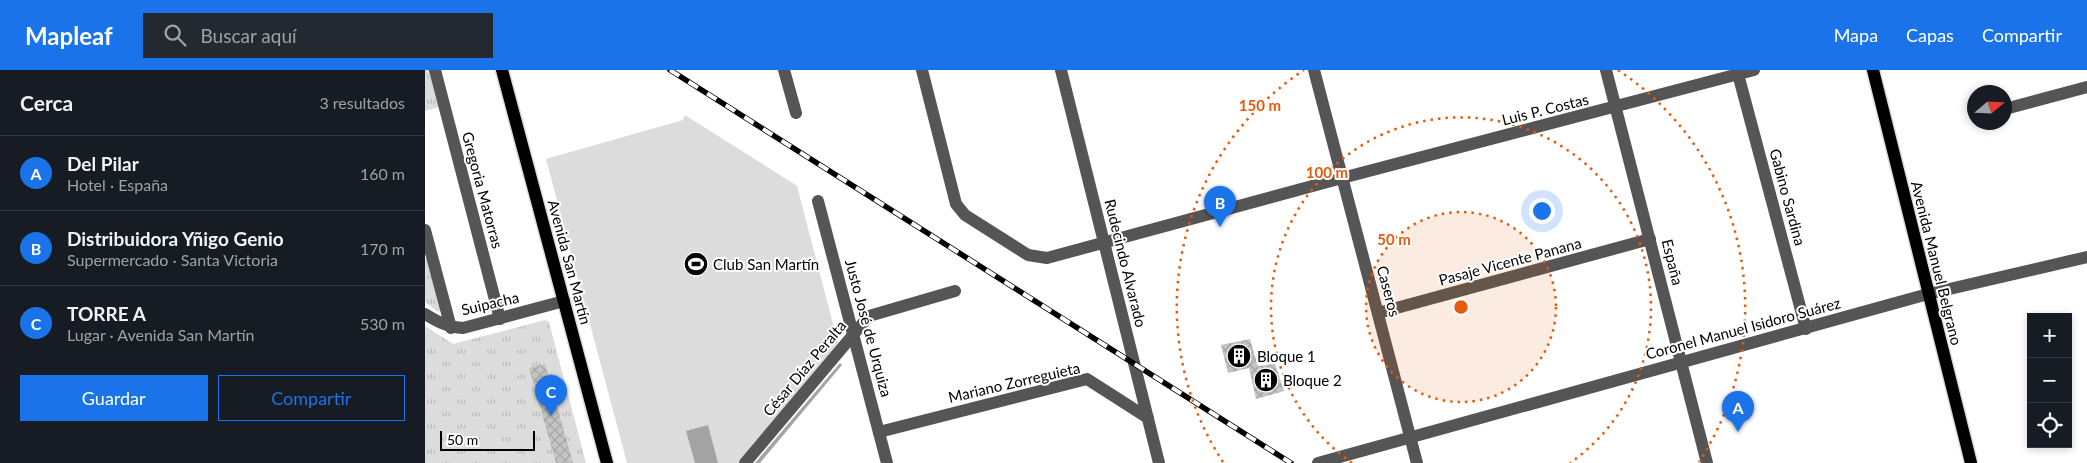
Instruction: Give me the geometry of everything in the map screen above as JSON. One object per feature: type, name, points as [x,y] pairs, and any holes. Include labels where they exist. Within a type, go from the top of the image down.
[{"type":"main road","name":"Avenida San Martín","points":[[502,70],[607,463]]},
{"type":"main road","name":"Avenida Manuel Belgrano","points":[[1873,70],[1971,463]]},
{"type":"street","name":"Gregoria Matorras","points":[[435,70],[500,319]]},
{"type":"street","points":[[784,70],[796,113]]},
{"type":"street","name":"Luis P. Costas","points":[[922,70],[956,204],[965,215],[1028,255],[1047,258],[1754,70]]},
{"type":"street","name":"Rudecindo Alvarado","points":[[1061,70],[1159,463]]},
{"type":"street","name":"Caseros","points":[[1314,70],[1417,463]]},
{"type":"street","name":"España","points":[[1606,70],[1651,239],[1707,463]]},
{"type":"street","name":"Gabino Sardina","points":[[1738,74],[1806,329]]},
{"type":"street","points":[[2012,107],[2087,87]]},
{"type":"street","name":"Justo José de Urquiza","points":[[819,201],[887,463]]},
{"type":"street","points":[[425,230],[451,328]]},
{"type":"street","name":"Pasaje Vicente Panana","points":[[1378,313],[1651,239]]},
{"type":"street","name":"Coronel Manuel Isidoro Suárez","points":[[1319,463],[1928,294],[2087,257]]},
{"type":"street","name":"César Díaz Peralta","points":[[745,463],[869,316],[955,291]]},
{"type":"street","name":"Suipacha","points":[[425,314],[438,323],[451,328],[463,328],[564,301]]},
{"type":"street","name":"Mariano Zorreguieta","points":[[879,432],[1087,379],[1148,418]]},
{"type":"green space","points":[[425,70],[429,70],[439,107],[425,111]]},
{"type":"green space","name":"Club San Martín","points":[[685,115],[797,186],[838,343],[738,463],[627,463],[546,159],[683,120]]},
{"type":"green space","points":[[425,259],[427,259],[441,310],[438,312],[425,302]]},
{"type":"green space","points":[[545,320],[549,322],[586,463],[425,463],[425,326],[453,344]]},
{"type":"shaded area","points":[[840,363],[842,365],[760,463],[755,463]]},
{"type":"shaded area","points":[[708,425],[718,463],[695,463],[686,431]]},
{"type":"building","points":[[1250,339],[1258,366],[1275,364],[1284,391],[1256,399],[1249,368],[1228,373],[1221,345]]},
{"type":"building","points":[[545,364],[573,463],[556,463],[529,368]]},
{"type":"railway","points":[[670,70],[1291,463]]},
{"type":"place","name":"Distribuidora Yñigo Genio","points":[[1220,227]]},
{"type":"place","name":"Club San Martín","points":[[696,264]]},
{"type":"place","name":"Bloque 1","points":[[1239,356]]},
{"type":"place","name":"Bloque 2","points":[[1266,380]]},
{"type":"place","name":"TORRE A","points":[[551,416]]},
{"type":"place","name":"Del Pilar","points":[[1738,432]]}]
